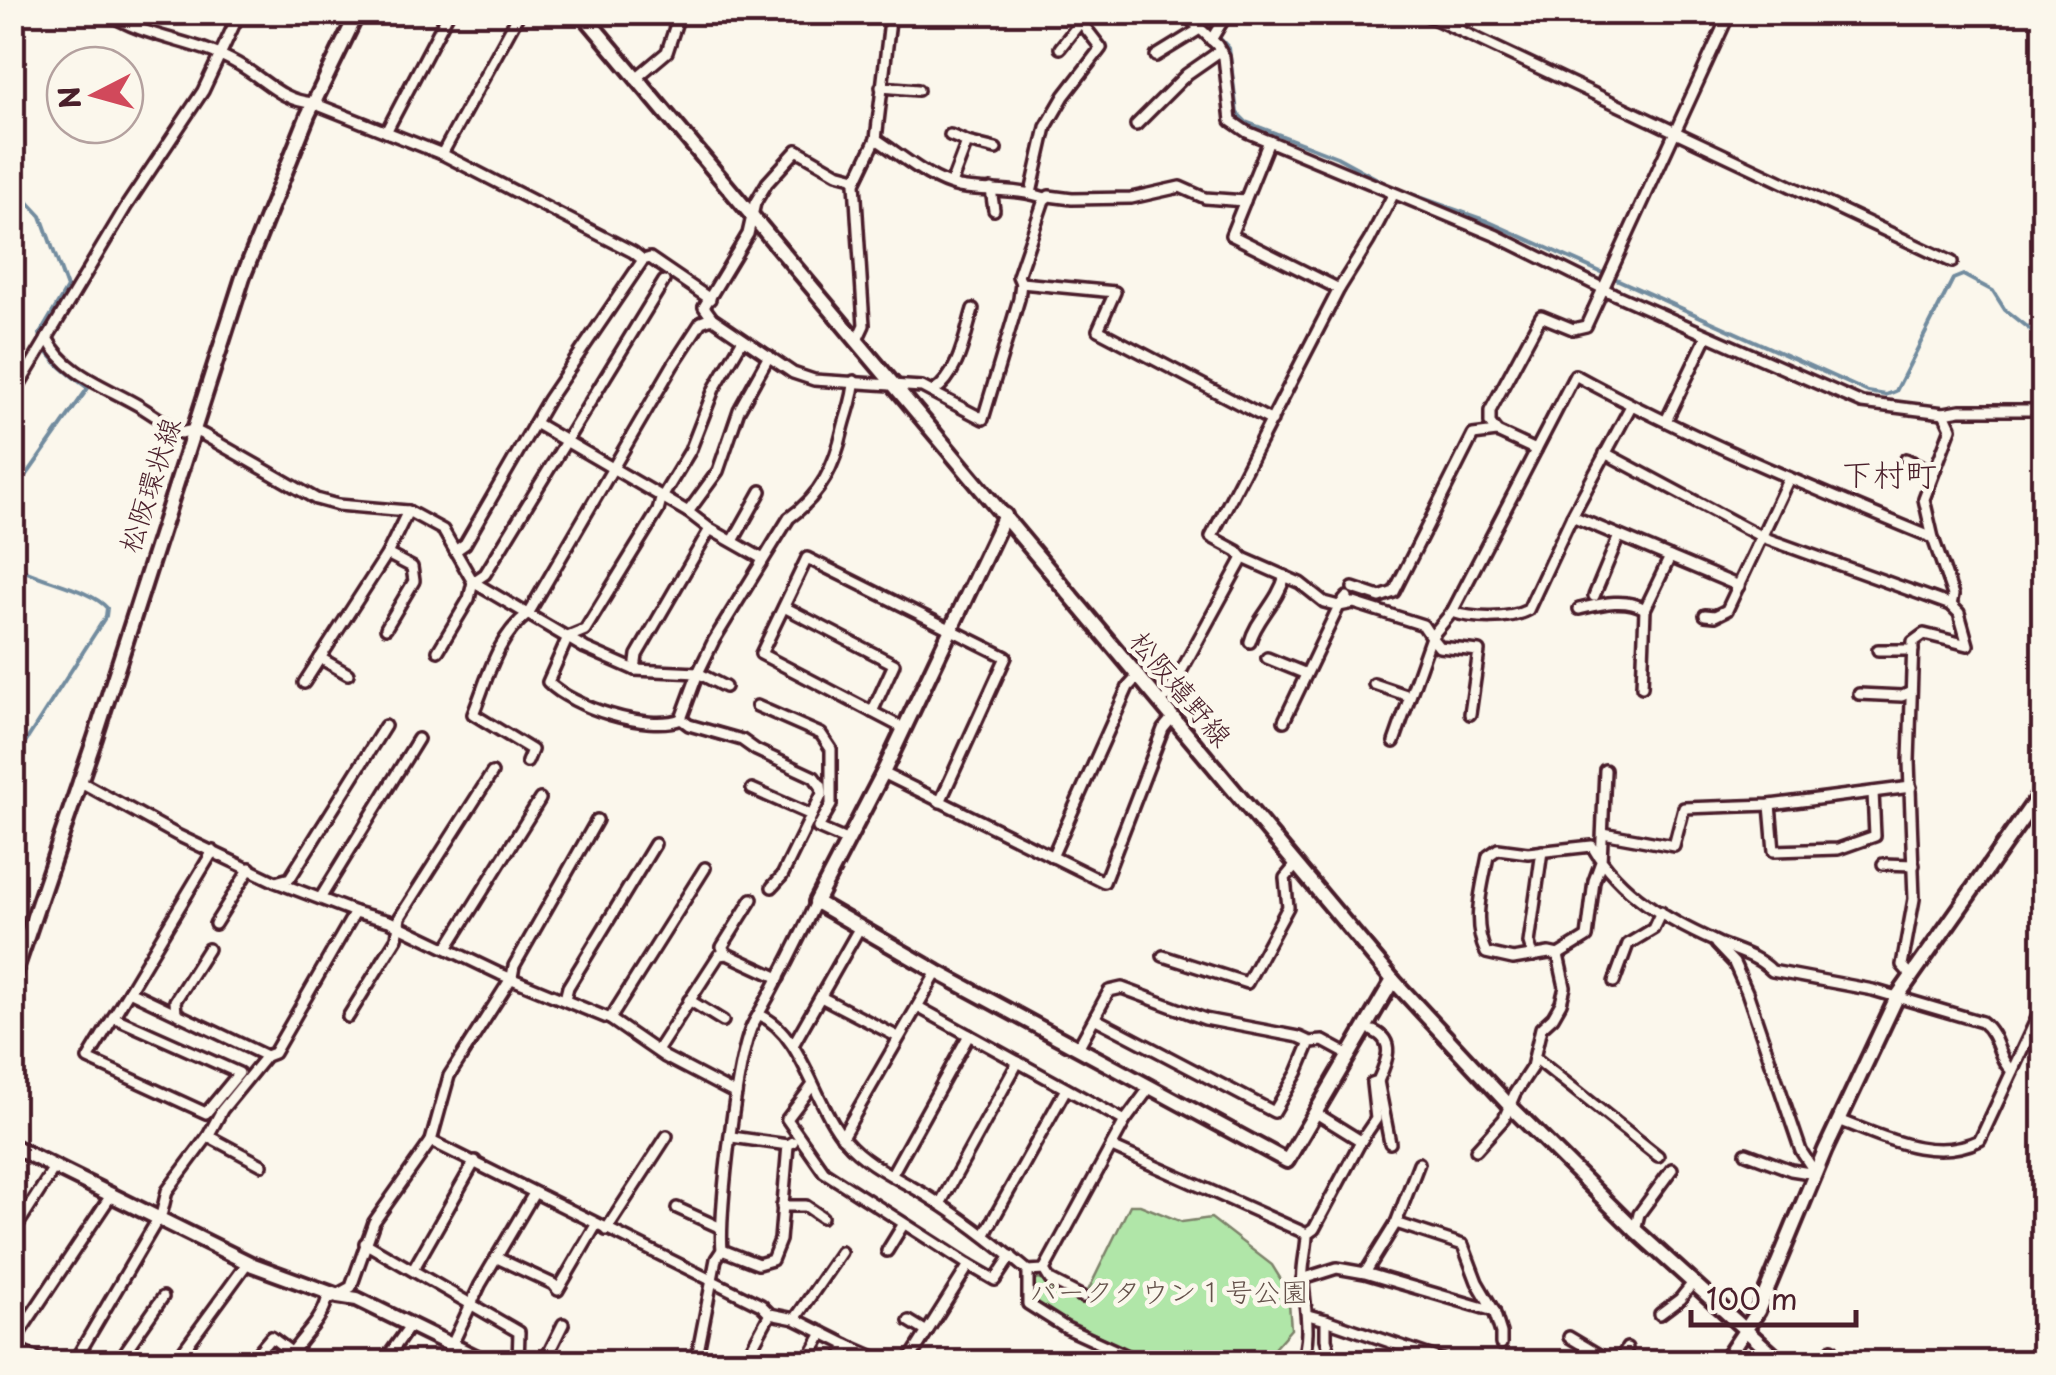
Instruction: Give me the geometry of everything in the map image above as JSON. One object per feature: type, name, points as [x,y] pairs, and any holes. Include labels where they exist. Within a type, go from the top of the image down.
[{"type":"main road","name":"松阪環状線","points":[[12,981],[243,277],[313,103],[358,12]]},
{"type":"main road","name":"松阪嬉野線","points":[[580,12],[1393,980],[1509,1105],[1635,1230],[1781,1362]]},
{"type":"main road","points":[[1005,515],[952,632],[816,902],[937,972],[1287,1161],[1393,980]]},
{"type":"main road","points":[[1724,1362],[1758,1310],[1839,1120],[1897,997],[2044,788]]},
{"type":"main road","points":[[12,1146],[248,1262],[356,1299],[486,1362]]},
{"type":"street","points":[[106,12],[220,55],[280,94],[313,103],[442,154],[643,260]]},
{"type":"street","points":[[12,397],[127,205],[203,91],[240,12]]},
{"type":"street","points":[[386,132],[449,12]]},
{"type":"street","points":[[636,79],[667,52],[680,12]]},
{"type":"street","points":[[857,340],[864,325],[856,178],[876,139],[891,12]]},
{"type":"street","points":[[1183,12],[1212,40],[1224,58],[1231,121],[1246,132],[1497,236],[1603,289],[1862,403],[1944,413],[2044,410]]},
{"type":"street","points":[[1212,40],[1228,12]]},
{"type":"street","points":[[1420,12],[1952,262]]},
{"type":"street","points":[[1536,450],[1497,432],[1490,423],[1490,411],[1541,316],[1574,329],[1586,326],[1730,12]]},
{"type":"street","points":[[442,154],[517,13]]},
{"type":"street","points":[[1060,48],[1086,14]]},
{"type":"street","points":[[1031,193],[1046,127],[1101,48],[1084,26],[1086,14]]},
{"type":"street","points":[[1156,56],[1200,29]]},
{"type":"street","points":[[1136,125],[1187,74],[1220,51]]},
{"type":"street","points":[[882,87],[918,90]]},
{"type":"street","points":[[950,134],[996,149]]},
{"type":"street","points":[[876,139],[951,184],[1072,199],[1131,198],[1180,187],[1205,198],[1246,201]]},
{"type":"street","points":[[1268,141],[1231,236],[1339,289]]},
{"type":"street","points":[[951,184],[966,142]]},
{"type":"street","points":[[856,178],[837,173],[797,150],[767,183],[755,203],[748,234],[704,308],[742,341],[793,373],[814,380],[893,383],[934,391],[983,419],[1020,299],[1018,276],[1045,198]]},
{"type":"street","points":[[991,189],[994,210]]},
{"type":"street","points":[[1392,194],[1212,536],[1324,602],[1354,604],[1422,625],[1440,647],[1479,652],[1470,714]]},
{"type":"street","points":[[1018,231],[1031,238]]},
{"type":"street","points":[[455,551],[465,544],[535,422],[643,260],[650,258],[692,294],[710,299]]},
{"type":"street","points":[[438,651],[469,600],[473,582],[485,574],[664,281]]},
{"type":"street","points":[[1021,283],[1115,292],[1098,330],[1272,421]]},
{"type":"street","points":[[934,391],[954,368],[974,308]]},
{"type":"street","points":[[527,762],[532,750],[473,714],[481,686],[515,624],[528,614],[673,365],[701,322],[712,318]]},
{"type":"street","points":[[1666,421],[1707,336]]},
{"type":"street","points":[[47,338],[55,353],[70,367],[106,389],[180,433],[194,430],[316,499],[338,505],[408,511],[443,530],[473,582],[586,648],[635,670],[698,673],[725,687]]},
{"type":"street","points":[[742,341],[714,389],[690,451],[658,511],[585,630],[568,637],[549,673],[548,682],[554,688],[620,719],[671,723],[681,719],[698,673],[763,559],[790,518],[822,487],[840,450],[854,381]]},
{"type":"street","points":[[688,512],[718,471],[740,410],[769,356]]},
{"type":"street","points":[[1394,742],[1431,637],[1452,612],[1575,375],[1631,406],[1789,478],[1933,538]]},
{"type":"street","points":[[102,400],[106,389]]},
{"type":"street","points":[[1452,612],[1462,616],[1517,616],[1528,610],[1572,516],[1631,406]]},
{"type":"street","points":[[1944,413],[1951,428],[1924,499],[1954,596],[1950,605]]},
{"type":"street","points":[[535,422],[763,559]]},
{"type":"street","points":[[1284,721],[1339,606],[1350,592],[1380,597],[1394,592],[1473,435],[1497,432]]},
{"type":"street","points":[[1605,453],[1762,537],[1950,605],[1958,613],[1968,645],[1924,634],[1913,642],[1914,899],[1902,965],[1910,974]]},
{"type":"street","points":[[1906,459],[1934,472]]},
{"type":"street","points":[[1706,615],[1715,616],[1727,610],[1789,478]]},
{"type":"street","points":[[733,541],[761,491]]},
{"type":"street","points":[[304,682],[387,554],[408,511]]},
{"type":"street","points":[[1572,516],[1739,586]]},
{"type":"street","points":[[635,670],[637,655],[710,529]]},
{"type":"street","points":[[1594,596],[1619,536]]},
{"type":"street","points":[[386,628],[414,582],[412,567],[387,554]]},
{"type":"street","points":[[1642,687],[1645,609],[1670,557]]},
{"type":"street","points":[[903,728],[761,654],[808,558],[1006,657],[940,802]]},
{"type":"street","points":[[1167,697],[1244,558]]},
{"type":"street","points":[[1250,642],[1253,629],[1266,616],[1285,576]]},
{"type":"street","points":[[1579,610],[1611,602],[1645,609]]},
{"type":"street","points":[[784,607],[894,664],[872,712]]},
{"type":"street","points":[[1878,650],[1913,650]]},
{"type":"street","points":[[320,658],[348,674]]},
{"type":"street","points":[[1267,658],[1304,674]]},
{"type":"street","points":[[1052,857],[1128,687],[1138,676]]},
{"type":"street","points":[[1374,684],[1409,696]]},
{"type":"street","points":[[1859,694],[1902,696],[1911,692]]},
{"type":"street","points":[[757,706],[821,734],[831,749],[833,785],[831,805],[818,828],[848,841]]},
{"type":"street","points":[[883,773],[1104,882],[1163,729],[1172,718]]},
{"type":"street","points":[[681,719],[689,725],[742,740],[814,776],[820,785],[822,794],[782,876],[772,888]]},
{"type":"street","points":[[276,882],[290,878],[384,726]]},
{"type":"street","points":[[322,897],[418,739]]},
{"type":"street","points":[[1605,770],[1601,862],[1594,880],[1587,937],[1558,955],[1513,959],[1486,953],[1480,941],[1477,913],[1488,856],[1498,849],[1542,852],[1592,846],[1601,862],[1632,896],[1714,942],[1764,962],[1772,971],[1897,997],[1982,1022],[1995,1034],[2004,1062],[2012,1071]]},
{"type":"street","points":[[348,1017],[398,938],[400,917],[492,774]]},
{"type":"street","points":[[78,781],[276,882],[399,925],[500,974],[610,1018],[656,1052],[736,1094]]},
{"type":"street","points":[[820,785],[833,785]]},
{"type":"street","points":[[1602,834],[1674,846],[1684,808],[1770,805],[1911,787]]},
{"type":"street","points":[[752,789],[811,816]]},
{"type":"street","points":[[1770,805],[1774,851],[1838,850],[1876,836],[1873,792]]},
{"type":"street","points":[[446,948],[540,799]]},
{"type":"street","points":[[250,1362],[271,1337],[290,1357],[327,1300],[351,1287],[374,1222],[430,1141],[449,1076],[512,977],[514,966],[598,820]]},
{"type":"street","points":[[564,999],[656,844]]},
{"type":"street","points":[[113,1017],[239,1073],[206,1114],[88,1058],[213,851]]},
{"type":"street","points":[[1533,956],[1529,943],[1542,852]]},
{"type":"street","points":[[1163,956],[1248,983],[1288,908],[1285,878],[1296,864]]},
{"type":"street","points":[[1883,864],[1914,865]]},
{"type":"street","points":[[215,924],[250,868]]},
{"type":"street","points":[[610,1018],[704,868]]},
{"type":"street","points":[[752,899],[722,947],[727,954],[778,978]]},
{"type":"street","points":[[696,1362],[716,1259],[722,1250],[719,1227],[736,1094],[752,1026],[816,902]]},
{"type":"street","points":[[74,1362],[162,1212],[167,1191],[208,1136],[222,1110],[266,1056],[274,1053],[354,912]]},
{"type":"street","points":[[1614,982],[1628,944],[1654,929],[1660,912]]},
{"type":"street","points":[[793,1046],[860,927]]},
{"type":"street","points":[[1714,942],[1734,964],[1747,992],[1801,1151],[1816,1174]]},
{"type":"street","points":[[176,1014],[176,1000],[208,949]]},
{"type":"street","points":[[656,1052],[719,955],[727,954]]},
{"type":"street","points":[[1476,1150],[1504,1119],[1526,1080],[1542,1028],[1553,1018],[1565,988],[1558,955]]},
{"type":"street","points":[[842,1137],[937,972]]},
{"type":"street","points":[[1078,1048],[1109,991],[1122,988],[1205,1019],[1310,1042],[1323,1041],[1347,1054]]},
{"type":"street","points":[[129,991],[266,1056]]},
{"type":"street","points":[[821,997],[898,1037]]},
{"type":"street","points":[[690,1000],[723,1021]]},
{"type":"street","points":[[1839,1120],[1915,1148],[1966,1146],[1980,1140],[2044,1003]]},
{"type":"street","points":[[918,1007],[1124,1121]]},
{"type":"street","points":[[760,1015],[793,1046],[812,1086],[854,1150],[986,1234],[1028,1271],[1044,1270]]},
{"type":"street","points":[[1096,1018],[1274,1112],[1310,1042]]},
{"type":"street","points":[[1373,1030],[1388,1044],[1388,1058],[1378,1081],[1390,1143]]},
{"type":"street","points":[[892,1174],[969,1035]]},
{"type":"street","points":[[1535,1058],[1658,1156]]},
{"type":"street","points":[[940,1204],[1018,1062]]},
{"type":"street","points":[[1301,1362],[1306,1352],[1308,1315],[1302,1278],[1308,1234],[1376,1120],[1372,1084],[1378,1081]]},
{"type":"street","points":[[812,1086],[787,1119],[824,1172],[995,1280],[1011,1256]]},
{"type":"street","points":[[1044,1270],[1124,1121],[1150,1087]]},
{"type":"street","points":[[986,1234],[1066,1089]]},
{"type":"street","points":[[1316,1113],[1361,1141]]},
{"type":"street","points":[[208,1136],[262,1165]]},
{"type":"street","points":[[496,1258],[554,1284],[558,1290],[667,1136]]},
{"type":"street","points":[[732,1137],[788,1145],[799,1138]]},
{"type":"street","points":[[430,1141],[762,1305],[770,1314],[795,1318],[886,1362]]},
{"type":"street","points":[[722,1250],[758,1264],[772,1260],[780,1240],[788,1145]]},
{"type":"street","points":[[1112,1147],[1308,1234]]},
{"type":"street","points":[[1746,1153],[1791,1170],[1816,1174]]},
{"type":"street","points":[[414,1270],[475,1161]]},
{"type":"street","points":[[1365,1273],[1396,1223],[1419,1163]]},
{"type":"street","points":[[13,1232],[54,1168]]},
{"type":"street","points":[[1635,1230],[1638,1214],[1672,1169]]},
{"type":"street","points":[[44,1362],[12,1345],[112,1194]]},
{"type":"street","points":[[444,1362],[496,1258],[534,1195]]},
{"type":"street","points":[[782,1206],[806,1206],[822,1217]]},
{"type":"street","points":[[677,1208],[719,1227]]},
{"type":"street","points":[[1396,1223],[1463,1244],[1477,1282],[1494,1311],[1501,1344]]},
{"type":"street","points":[[887,1251],[903,1225]]},
{"type":"street","points":[[366,1243],[518,1332],[518,1362]]},
{"type":"street","points":[[795,1318],[841,1252]]},
{"type":"street","points":[[175,1362],[248,1262]]},
{"type":"street","points":[[908,1362],[968,1266]]},
{"type":"street","points":[[1302,1278],[1337,1268],[1494,1311]]},
{"type":"street","points":[[1044,1270],[1050,1280],[1083,1297]]},
{"type":"street","points":[[1028,1271],[1028,1304],[1066,1328],[1130,1356],[1133,1362]]},
{"type":"street","points":[[1660,1314],[1692,1284]]},
{"type":"street","points":[[118,1362],[162,1297]]},
{"type":"street","points":[[744,1362],[770,1314]]},
{"type":"street","points":[[1308,1315],[1448,1362]]},
{"type":"street","points":[[1326,1320],[1326,1339],[1333,1362]]},
{"type":"street","points":[[908,1321],[927,1332]]},
{"type":"street","points":[[544,1362],[563,1324]]},
{"type":"street","points":[[384,1362],[409,1327]]},
{"type":"street","points":[[807,1362],[823,1333]]},
{"type":"street","points":[[1568,1337],[1610,1362]]},
{"type":"street","points":[[839,1362],[847,1345]]},
{"type":"street","points":[[1618,1362],[1628,1348]]},
{"type":"street","points":[[1822,1362],[1832,1348]]},
{"type":"green space","name":"パークタウン１号公園","points":[[1130,1205],[1140,1205],[1182,1222],[1211,1218],[1272,1265],[1288,1291],[1291,1329],[1262,1362],[1140,1362],[1125,1349],[1032,1302],[1031,1282],[1038,1279],[1083,1301]]},
{"type":"waterway","points":[[1195,12],[1229,48],[1237,113],[1246,122],[1337,157],[1394,188],[1487,221],[1868,392],[1886,395],[1896,391],[1953,279],[1963,275],[1993,291],[2005,310],[2044,341]]},
{"type":"waterway","points":[[12,185],[41,216],[67,288],[40,334],[43,343],[58,365],[88,388],[12,496]]},
{"type":"waterway","points":[[12,565],[89,595],[107,608],[106,616],[12,763]]},
{"type":"district","name":"下村町","points":[[1889,475]]}]
